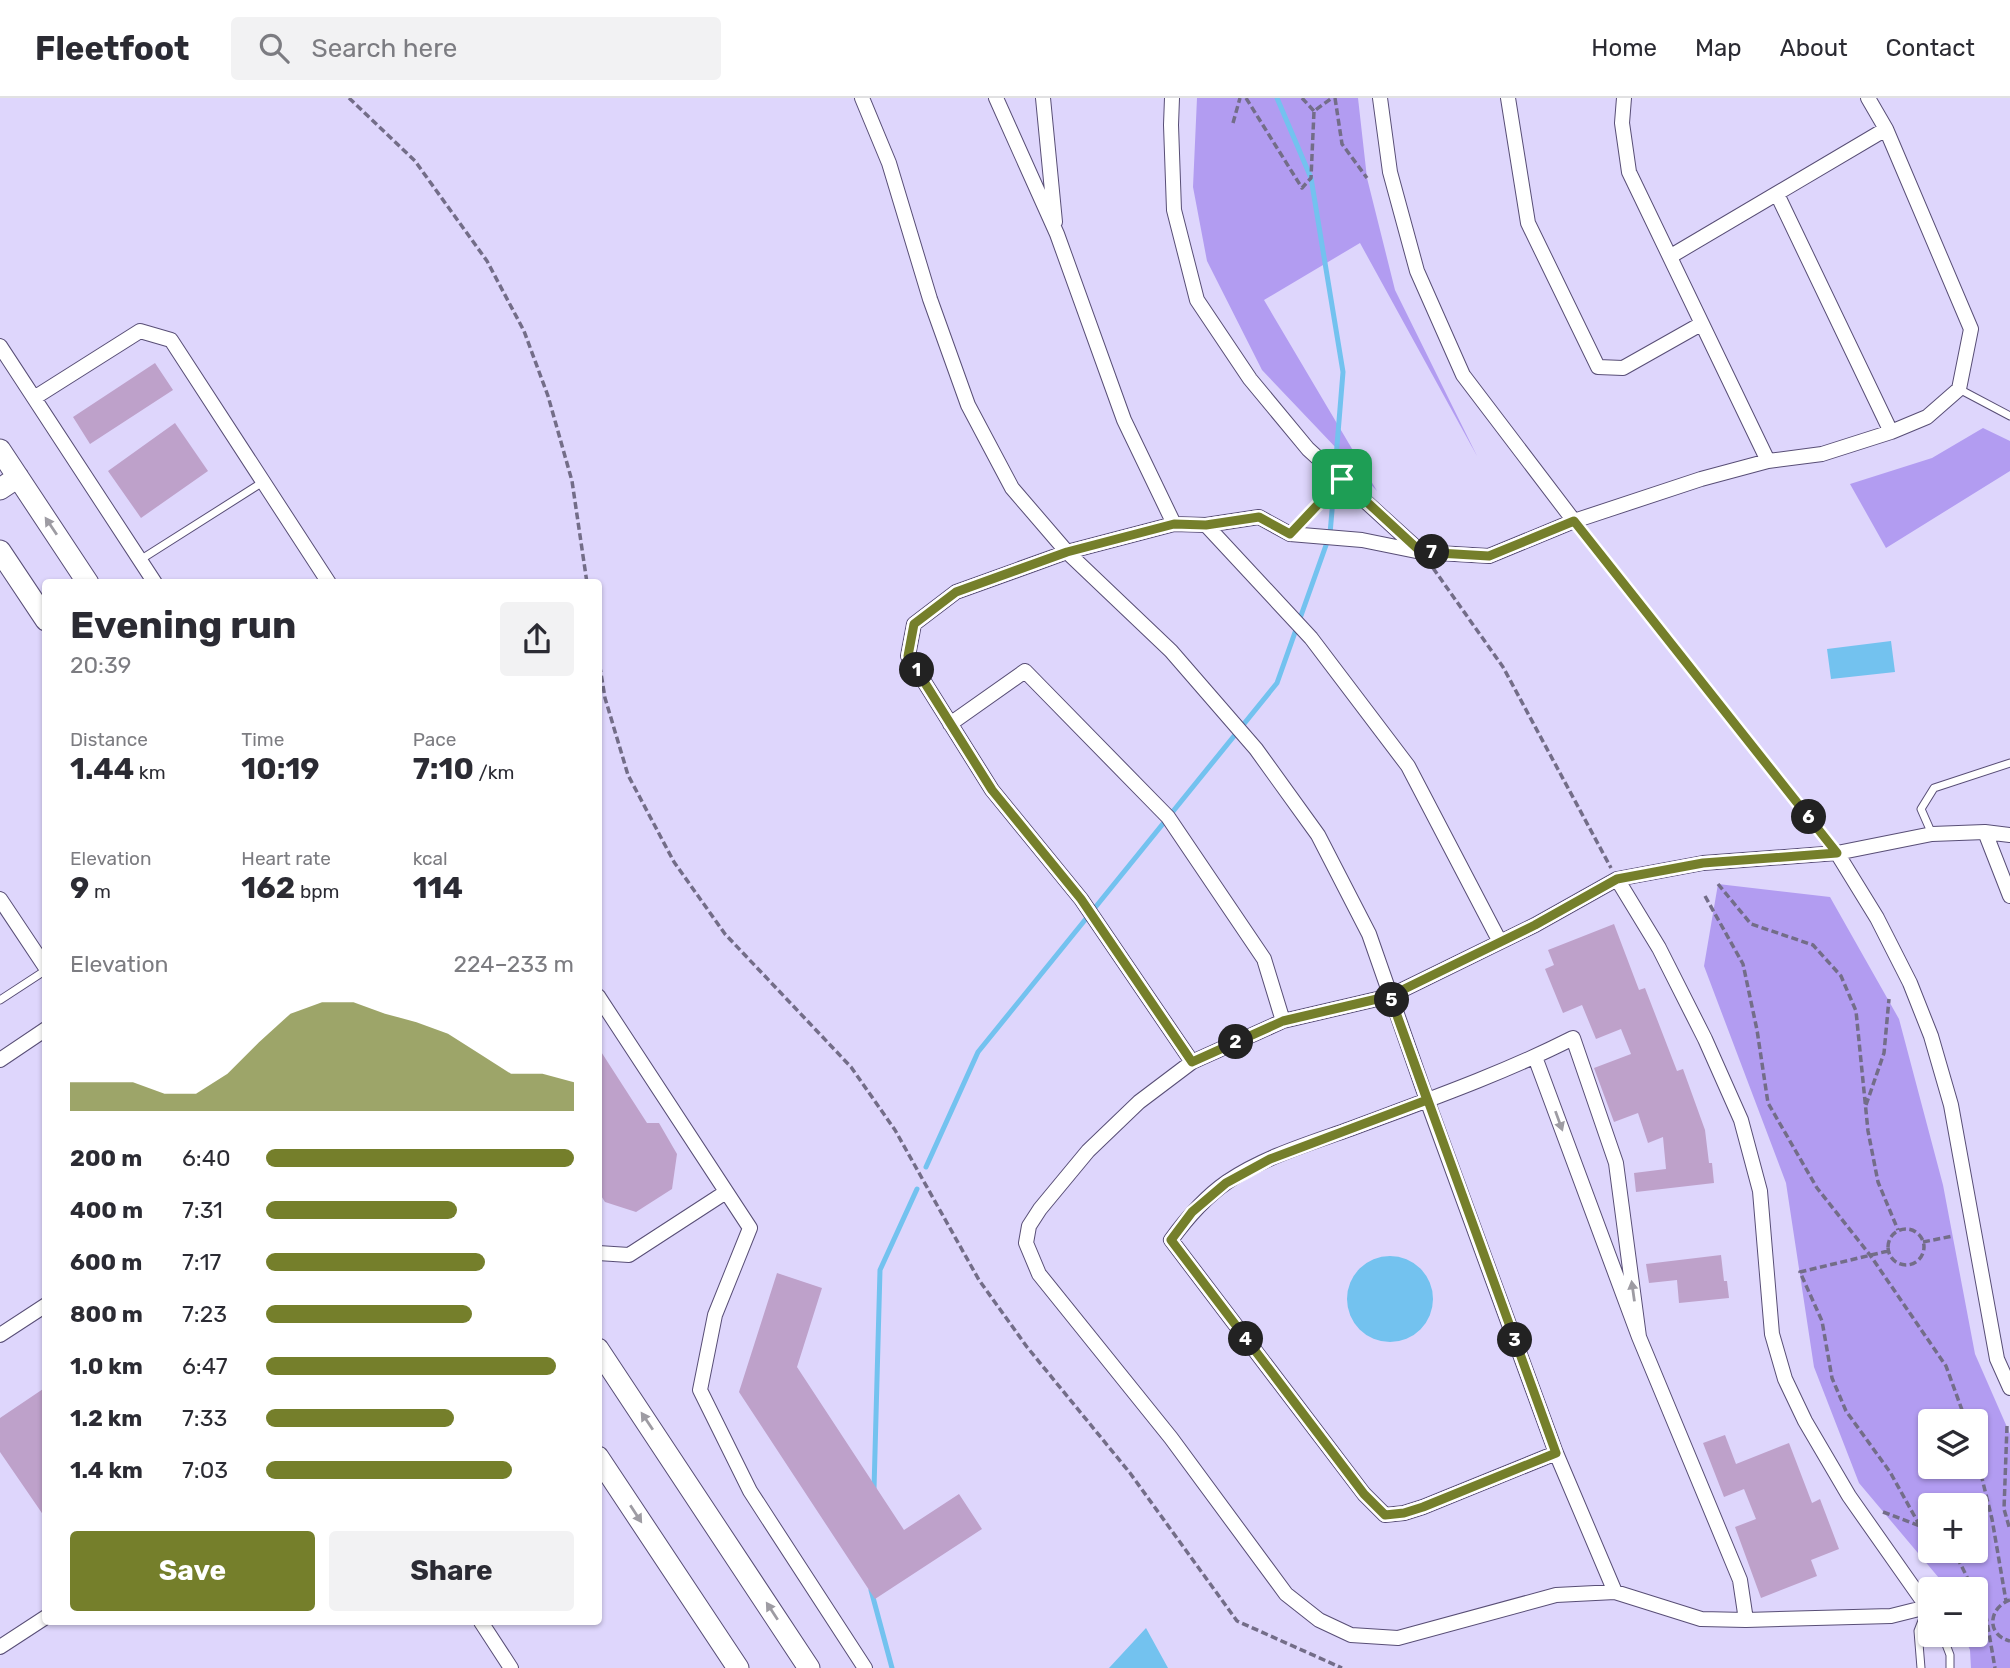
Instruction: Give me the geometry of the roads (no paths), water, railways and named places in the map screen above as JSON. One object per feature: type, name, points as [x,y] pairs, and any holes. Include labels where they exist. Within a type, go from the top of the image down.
[{"type":"main road","points":[[0,450],[85,579]]},
{"type":"main road","points":[[0,489],[18,477]]},
{"type":"main road","points":[[0,551],[42,614]]},
{"type":"main road","points":[[602,1355],[809,1668]]},
{"type":"main road","points":[[602,1463],[738,1668]]},
{"type":"street","points":[[862,98],[889,163],[930,299],[968,405],[1012,488],[1067,552],[1171,650],[1264,760],[1318,835],[1369,934],[1556,1453],[1615,1592]]},
{"type":"street","points":[[996,98],[1057,234],[1125,420],[1174,524]]},
{"type":"street","points":[[1043,98],[1057,234]]},
{"type":"street","points":[[1172,98],[1174,210],[1197,300],[1251,379],[1308,449],[1421,552]]},
{"type":"street","points":[[1380,98],[1390,172],[1417,271],[1463,374],[1574,521]]},
{"type":"street","points":[[1507,98],[1528,223],[1598,367],[1623,368],[1701,324]]},
{"type":"street","points":[[1624,98],[1622,122],[1629,172],[1768,461]]},
{"type":"street","points":[[1192,1062],[1081,899],[992,790],[950,724],[908,656],[914,624],[956,592],[1067,552],[1174,524],[1206,525],[1259,517],[1290,534],[1362,540],[1421,552],[1489,556],[1574,521],[1701,479],[1768,461],[1822,454],[1891,432],[1927,417],[1959,389],[1971,329],[1886,129],[1868,98]]},
{"type":"street","points":[[1671,256],[1886,129]]},
{"type":"street","points":[[1777,194],[1891,432]]},
{"type":"street","points":[[34,398],[140,331],[171,340],[326,579]]},
{"type":"street","points":[[0,346],[152,579]]},
{"type":"street","points":[[1206,525],[1311,638],[1408,766],[1500,942]]},
{"type":"street","points":[[950,724],[1025,671],[1168,817],[1264,959],[1283,1021]]},
{"type":"street","points":[[1985,832],[2010,895]]},
{"type":"street","points":[[1918,1612],[1891,1616],[1701,1619],[1615,1592],[1556,1595],[1398,1638],[1351,1634],[1319,1620],[1286,1594],[1171,1438],[1039,1274],[1026,1243],[1029,1226],[1040,1209],[1088,1151],[1139,1102],[1192,1062],[1283,1021],[1390,996],[1535,925],[1617,879],[1703,863],[1837,853],[1932,834],[1985,832],[2010,835]]},
{"type":"street","points":[[1837,853],[1877,918],[1910,983],[1931,1036],[1951,1105],[1997,1359],[2010,1388]]},
{"type":"street","points":[[1617,879],[1659,948],[1705,1039],[1741,1120],[1760,1191],[1772,1334],[1785,1378],[1805,1421],[1849,1496],[1918,1594]]},
{"type":"street","points":[[0,899],[42,963]]},
{"type":"street","points":[[602,1002],[750,1228],[715,1315],[700,1390],[750,1491],[865,1668]]},
{"type":"street","points":[[0,1060],[42,1033]]},
{"type":"street","points":[[1556,1453],[1423,1507],[1385,1515],[1364,1494],[1171,1240],[1192,1212],[1226,1183],[1270,1159],[1535,1057],[1573,1038],[1616,1163],[1639,1337]]},
{"type":"street","points":[[1535,1057],[1639,1337],[1740,1580],[1746,1620]]},
{"type":"street","points":[[602,1252],[629,1255],[726,1192]]},
{"type":"street","points":[[0,1335],[42,1308]]},
{"type":"street","points":[[0,1647],[42,1620]]},
{"type":"street","points":[[483,1625],[511,1668]]},
{"type":"lane","points":[[1959,389],[2010,416]]},
{"type":"lane","points":[[1290,534],[1342,479]]},
{"type":"lane","points":[[140,560],[263,482]]},
{"type":"lane","points":[[1932,834],[1921,809],[1934,789],[2010,763]]},
{"type":"lane","points":[[0,1000],[42,972]]},
{"type":"lane","points":[[1919,1647],[1921,1668]]},
{"type":"lane","points":[[1947,1647],[1950,1668]]},
{"type":"water","points":[[1891,641],[1895,672],[1831,679],[1827,649]]},
{"type":"water","points":[[1390,1256],[1414,1263],[1426,1275],[1433,1299],[1426,1323],[1414,1335],[1390,1342],[1366,1335],[1354,1323],[1347,1299],[1354,1275],[1366,1263]]},
{"type":"water","points":[[1146,1628],[1168,1668],[1109,1668]]},
{"type":"waterway","points":[[1277,98],[1311,178],[1343,372],[1335,470]]},
{"type":"waterway","points":[[926,1167],[978,1052],[1277,683],[1330,534],[1334,487]]},
{"type":"waterway","points":[[874,1489],[880,1270],[917,1189]]},
{"type":"waterway","points":[[871,1590],[892,1668]]}]
